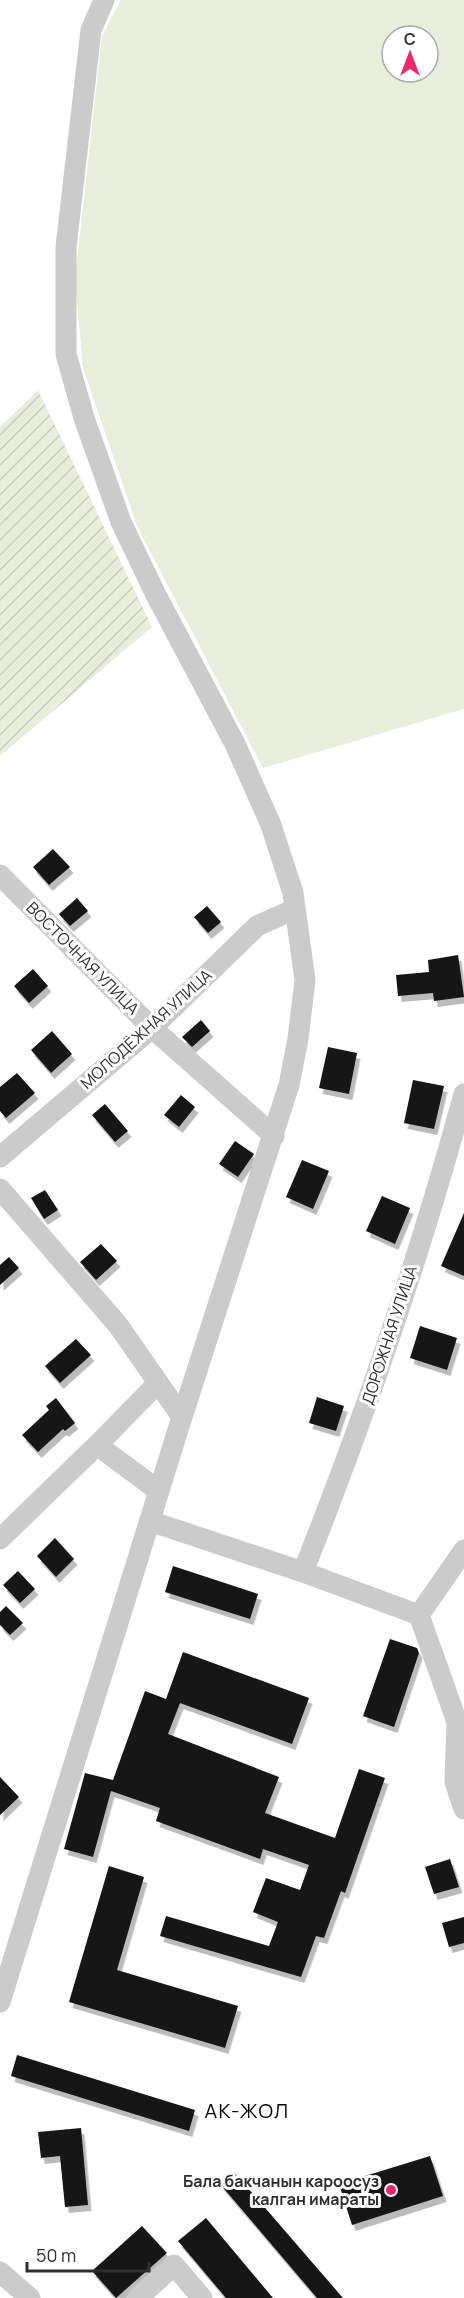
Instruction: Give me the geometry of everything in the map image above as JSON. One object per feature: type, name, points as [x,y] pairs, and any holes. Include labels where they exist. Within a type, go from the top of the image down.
[{"type":"street","points":[[0,2001],[182,1417],[274,1136],[294,1062],[305,980],[293,893],[271,825],[235,744],[156,595],[121,522],[84,418],[66,354],[66,247],[91,30],[104,0]]},
{"type":"street","name":"ВОСТОЧНАЯ УЛИЦА","points":[[0,874],[153,1028],[274,1136]]},
{"type":"street","name":"МОЛОДЁЖНАЯ УЛИЦА","points":[[0,1157],[153,1028],[256,926],[295,909]]},
{"type":"street","name":"ДОРОЖНАЯ УЛИЦА","points":[[303,1572],[358,1430],[441,1178],[464,1094]]},
{"type":"street","points":[[0,1189],[118,1325],[182,1417]]},
{"type":"street","points":[[0,1539],[158,1383]]},
{"type":"street","points":[[97,1445],[159,1491]]},
{"type":"street","points":[[150,1521],[303,1572],[419,1615]]},
{"type":"street","points":[[419,1615],[464,1550]]},
{"type":"street","points":[[419,1615],[457,1722],[455,1782],[464,1809]]},
{"type":"street","points":[[138,2298],[174,2265],[202,2298]]},
{"type":"street","points":[[0,2272],[30,2298]]},
{"type":"green space","points":[[121,0],[464,0],[464,709],[263,768],[137,526],[83,368],[75,279],[102,36]]},
{"type":"green space","points":[[38,390],[152,627],[0,756],[0,427]]},
{"type":"building","points":[[53,849],[70,867],[49,885],[33,867]]},
{"type":"building","points":[[77,898],[88,911],[70,926],[59,914]]},
{"type":"building","points":[[207,906],[221,922],[208,933],[194,917]]},
{"type":"building","points":[[458,955],[464,997],[434,1001],[433,993],[398,996],[396,975],[429,972],[428,960]]},
{"type":"building","points":[[33,969],[48,986],[29,1003],[14,986]]},
{"type":"building","points":[[201,1020],[210,1031],[192,1047],[182,1037]]},
{"type":"building","points":[[52,1031],[72,1054],[51,1073],[31,1050]]},
{"type":"building","points":[[328,1047],[357,1053],[349,1094],[319,1088]]},
{"type":"building","points":[[17,1073],[35,1093],[6,1118],[0,1111],[0,1087]]},
{"type":"building","points":[[413,1080],[444,1086],[434,1129],[404,1123]]},
{"type":"building","points":[[181,1095],[195,1107],[179,1127],[164,1115]]},
{"type":"building","points":[[105,1104],[128,1131],[115,1142],[92,1115]]},
{"type":"building","points":[[235,1141],[254,1154],[238,1177],[219,1164]]},
{"type":"building","points":[[302,1160],[329,1171],[313,1209],[286,1197]]},
{"type":"building","points":[[45,1190],[58,1210],[44,1219],[31,1198]]},
{"type":"building","points":[[382,1196],[410,1208],[395,1244],[366,1231]]},
{"type":"building","points":[[464,1213],[464,1276],[441,1266]]},
{"type":"building","points":[[101,1244],[117,1261],[96,1280],[80,1262]]},
{"type":"building","points":[[9,1257],[19,1268],[0,1285],[0,1265]]},
{"type":"building","points":[[420,1326],[457,1338],[447,1370],[410,1358]]},
{"type":"building","points":[[76,1339],[91,1355],[60,1383],[45,1366]]},
{"type":"building","points":[[317,1397],[344,1406],[336,1431],[309,1423]]},
{"type":"building","points":[[56,1398],[75,1423],[65,1431],[63,1429],[38,1452],[22,1435],[49,1410],[46,1406]]},
{"type":"building","points":[[55,1538],[74,1559],[56,1577],[37,1556]]},
{"type":"building","points":[[173,1566],[258,1594],[250,1619],[165,1592]]},
{"type":"building","points":[[18,1571],[35,1589],[20,1603],[3,1585]]},
{"type":"building","points":[[6,1606],[23,1623],[10,1635],[0,1625],[0,1612]]},
{"type":"building","points":[[390,1639],[417,1648],[419,1653],[394,1727],[363,1716]]},
{"type":"building","points":[[183,1652],[309,1698],[292,1744],[180,1703],[168,1734],[279,1777],[265,1813],[335,1838],[359,1769],[385,1778],[345,1893],[341,1891],[324,1938],[316,1936],[301,1977],[160,1936],[166,1916],[269,1946],[278,1922],[253,1912],[266,1878],[300,1890],[309,1865],[263,1849],[260,1859],[156,1821],[160,1808],[111,1791],[93,1857],[64,1849],[85,1773],[113,1780],[145,1691],[166,1699]]},
{"type":"building","points":[[0,1777],[19,1797],[0,1815]]},
{"type":"building","points":[[450,1859],[459,1887],[434,1894],[425,1867]]},
{"type":"building","points":[[109,1866],[144,1877],[117,1970],[238,2006],[225,2048],[69,2002]]},
{"type":"building","points":[[464,1917],[464,1943],[449,1947],[442,1923]]},
{"type":"building","points":[[17,2055],[195,2110],[189,2131],[11,2076]]},
{"type":"building","points":[[81,2128],[88,2205],[65,2207],[60,2156],[41,2158],[38,2132]]},
{"type":"building","name":"Бала бакчанын кароосуз калган имараты","points":[[430,2156],[443,2196],[352,2225],[339,2184]]},
{"type":"building","points":[[234,2172],[343,2298],[317,2298],[220,2184]]},
{"type":"building","points":[[206,2218],[273,2298],[226,2298],[178,2241]]},
{"type":"building","points":[[142,2226],[167,2253],[116,2298],[92,2271]]},
{"type":"place","name":"Бала бакчанын кароосуз калган имараты","points":[[391,2190]]},
{"type":"district","name":"АК-ЖОЛ","points":[[247,2110]]}]
